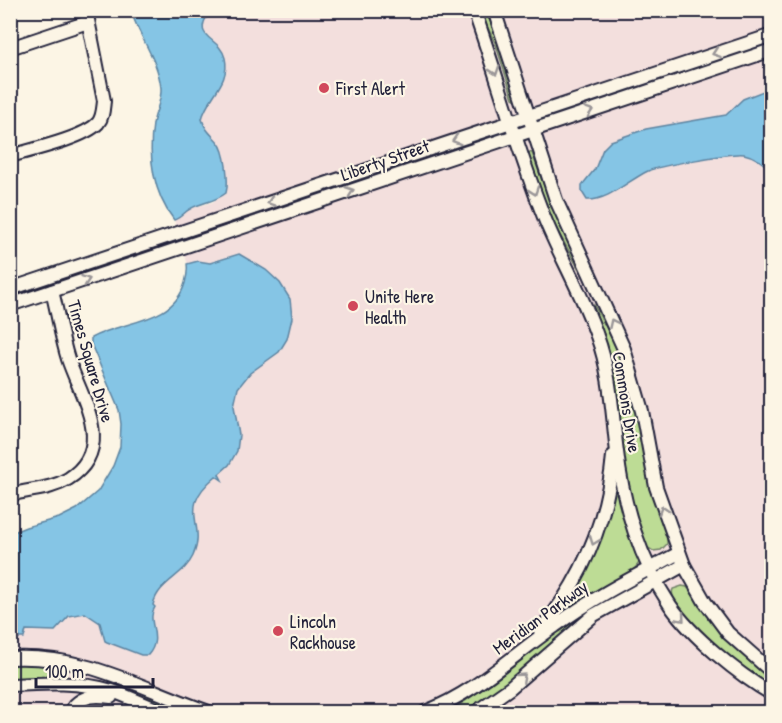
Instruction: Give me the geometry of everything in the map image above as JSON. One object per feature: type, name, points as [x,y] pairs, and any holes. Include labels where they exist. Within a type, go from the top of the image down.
[{"type":"street","name":"Commons Drive","points":[[474,10],[547,226],[597,336],[608,378],[622,484],[635,532],[649,569],[671,606],[700,637],[744,676],[771,694]]},
{"type":"street","name":"Commons Drive","points":[[494,10],[566,225],[624,349],[642,411],[656,487],[684,565],[695,587],[722,625],[771,672]]},
{"type":"street","points":[[10,48],[87,16],[104,101],[103,114],[98,122],[81,134],[10,156]]},
{"type":"street","name":"Liberty Street","points":[[10,289],[771,35]]},
{"type":"street","name":"Liberty Street","points":[[10,305],[771,50]]},
{"type":"street","name":"Times Square Drive","points":[[10,495],[47,488],[69,478],[86,461],[93,440],[92,419],[68,358],[52,291]]},
{"type":"street","points":[[520,651],[553,615],[589,554],[610,484],[614,422]]},
{"type":"street","name":"Meridian Parkway","points":[[425,712],[446,704],[478,685],[520,651],[598,597],[679,553]]},
{"type":"street","name":"Meridian Parkway","points":[[476,712],[510,688],[594,615],[684,565]]},
{"type":"street","points":[[10,658],[47,659],[106,671],[209,712]]},
{"type":"street","points":[[73,709],[78,664]]},
{"type":"street","points":[[76,685],[88,679],[140,686]]},
{"type":"street","points":[[31,684],[60,688],[69,696],[73,709]]},
{"type":"street","points":[[10,685],[76,685],[113,691],[164,712]]},
{"type":"street","points":[[73,709],[84,698],[91,696],[131,699]]},
{"type":"shaded area","points":[[209,11],[771,11],[771,712],[11,712],[11,555],[92,522],[204,317],[174,220],[189,209],[213,202],[227,188],[224,153],[219,143],[207,131],[202,119],[208,103],[226,74],[225,59],[219,47],[203,30],[202,23]]},
{"type":"green space","points":[[480,11],[485,11],[501,44],[518,99],[516,100],[513,98],[496,45]]},
{"type":"green space","points":[[771,40],[771,46],[599,102],[639,84]]},
{"type":"green space","points":[[505,130],[453,148],[411,167],[11,299],[91,268]]},
{"type":"green space","points":[[530,152],[552,208],[582,270],[580,271],[545,208],[528,156]]},
{"type":"green space","points":[[594,305],[626,365],[659,512],[667,535],[667,544],[661,550],[653,551],[645,546],[634,512],[622,456],[615,383],[610,359],[592,309]]},
{"type":"green space","points":[[615,486],[618,486],[640,558],[639,563],[633,571],[562,613],[595,553]]},
{"type":"green space","points":[[638,581],[637,586],[480,705],[467,712],[448,712],[481,690],[571,620]]},
{"type":"green space","points":[[687,587],[726,640],[771,678],[771,689],[712,643],[682,612],[674,599],[673,589]]},
{"type":"green space","points":[[10,663],[34,663],[48,666],[55,668],[68,678],[11,681]]},
{"type":"green space","points":[[116,687],[195,712],[178,712]]},
{"type":"water","points":[[131,11],[210,11],[203,27],[204,33],[217,45],[225,58],[225,75],[202,119],[223,152],[227,174],[226,193],[190,209],[174,220],[161,198],[152,162],[153,124],[161,93],[159,77]]},
{"type":"water","points":[[771,88],[771,170],[759,160],[748,155],[726,155],[648,171],[603,197],[587,200],[582,192],[582,185],[595,169],[603,149],[611,141],[646,129],[726,115],[743,99]]},
{"type":"water","points":[[239,254],[266,270],[280,283],[290,299],[292,318],[287,339],[279,352],[250,373],[238,388],[234,406],[239,435],[237,451],[229,465],[219,474],[222,480],[216,476],[197,498],[195,516],[197,544],[189,563],[160,590],[156,597],[152,612],[155,636],[148,655],[141,655],[105,641],[100,623],[85,613],[69,616],[55,631],[26,630],[24,638],[19,638],[18,630],[11,630],[11,533],[59,518],[77,509],[98,491],[113,466],[120,447],[119,410],[91,344],[91,338],[146,319],[170,306],[179,296],[185,283],[187,264],[198,261],[210,263]]},
{"type":"place","name":"First Alert","points":[[324,88]]},
{"type":"place","name":"Unite Here Health","points":[[353,306]]},
{"type":"place","name":"Lincoln Rackhouse","points":[[278,631]]}]
